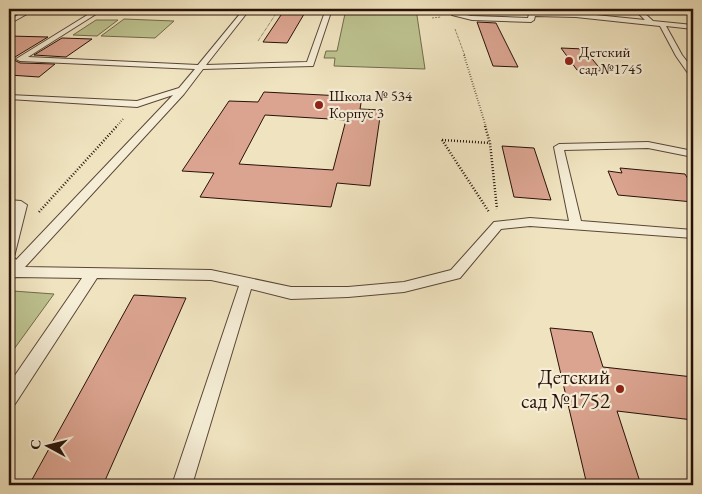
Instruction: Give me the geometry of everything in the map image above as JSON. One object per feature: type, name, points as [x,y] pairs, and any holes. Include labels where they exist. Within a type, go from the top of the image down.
[{"type":"lane","points":[[9,22],[33,9]]},
{"type":"lane","points":[[101,9],[17,58],[201,67],[310,64],[329,9]]},
{"type":"lane","points":[[235,9],[247,9]]},
{"type":"lane","points":[[11,274],[182,90],[247,9]]},
{"type":"lane","points":[[637,9],[651,23]]},
{"type":"lane","points":[[455,15],[472,18],[531,20],[532,14],[576,16],[693,27]]},
{"type":"lane","points":[[662,24],[679,56],[693,74]]},
{"type":"lane","points":[[9,97],[137,104],[182,90]]},
{"type":"lane","points":[[576,225],[559,147],[648,145],[693,154]]},
{"type":"lane","points":[[9,204],[21,205],[9,255]]},
{"type":"lane","points":[[11,274],[211,275],[291,293],[348,292],[404,287],[455,274],[498,225],[530,222],[693,234]]},
{"type":"lane","points":[[9,259],[11,274]]},
{"type":"lane","points":[[9,398],[93,273]]},
{"type":"lane","points":[[182,485],[247,282]]},
{"type":"path","points":[[258,41],[279,9]]},
{"type":"path","points":[[455,15],[454,25],[472,76],[490,143],[498,225]]},
{"type":"path","points":[[38,213],[137,104]]},
{"type":"path","points":[[490,143],[442,140],[498,225]]},
{"type":"green space","points":[[346,9],[416,9],[425,69],[334,66],[335,58],[324,58],[326,51],[337,51]]},
{"type":"green space","points":[[124,19],[174,21],[155,38],[101,36]]},
{"type":"green space","points":[[96,20],[118,20],[97,36],[73,35]]},
{"type":"green space","points":[[13,291],[54,294],[9,356],[9,296]]},
{"type":"building","points":[[285,9],[307,9],[287,43],[263,42]]},
{"type":"building","points":[[477,22],[496,23],[518,67],[493,66]]},
{"type":"building","points":[[9,36],[48,37],[15,57],[14,60],[20,63],[55,64],[39,77],[9,75]]},
{"type":"building","points":[[62,38],[92,39],[66,57],[34,55]]},
{"type":"building","points":[[561,48],[584,49],[602,71],[577,70]]},
{"type":"building","points":[[264,92],[362,97],[360,109],[381,110],[370,186],[337,183],[331,207],[200,197],[214,173],[182,171],[229,101],[258,102]],"holes":[[[265,115],[346,120],[333,170],[239,164]]]},
{"type":"building","points":[[502,146],[534,148],[551,200],[514,197]]},
{"type":"building","points":[[620,168],[685,174],[693,187],[693,202],[618,195],[608,171],[622,173]]},
{"type":"building","points":[[134,295],[186,298],[103,485],[29,485]]},
{"type":"building","points":[[550,328],[592,332],[603,367],[693,377],[693,420],[617,411],[641,485],[587,485]]},
{"type":"place","name":"Детский сад №1745","points":[[569,61]]},
{"type":"place","name":"Школа № 534 Корпус 3","points":[[319,105]]},
{"type":"place","name":"Детский сад №1752","points":[[620,389]]}]
